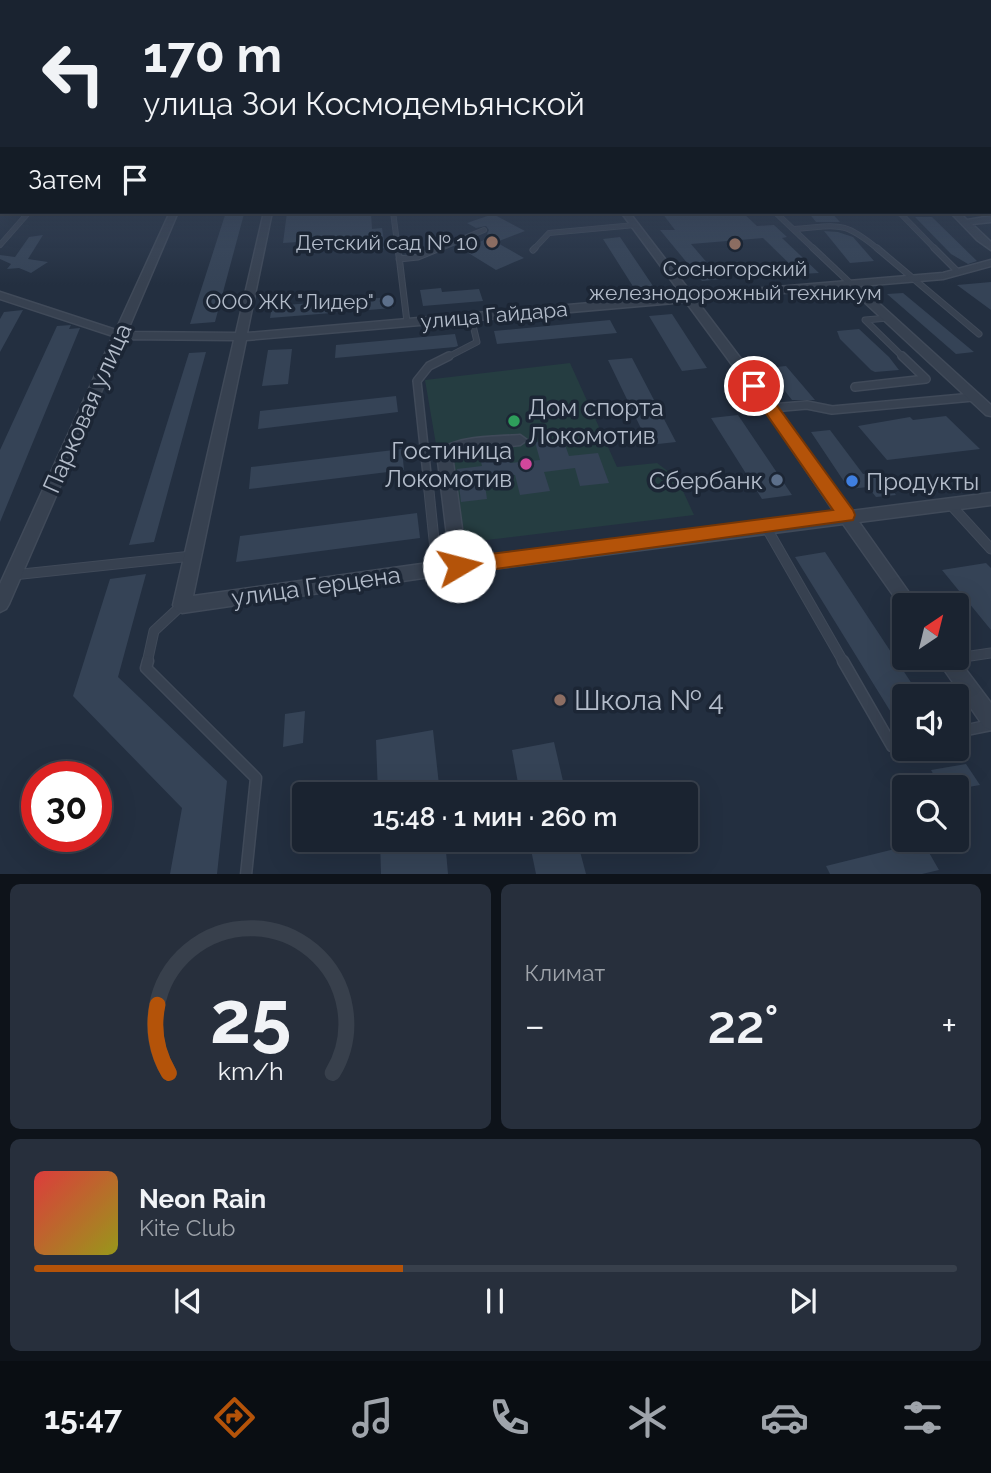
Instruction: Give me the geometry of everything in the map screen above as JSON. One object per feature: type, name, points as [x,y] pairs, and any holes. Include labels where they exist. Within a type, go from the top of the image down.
[{"type":"street","name":"Парковая улица","points":[[0,604],[172,214]]},
{"type":"street","points":[[182,605],[268,214]]},
{"type":"street","points":[[627,214],[771,408],[900,593]]},
{"type":"street","points":[[957,214],[968,222],[971,231],[991,247]]},
{"type":"street","points":[[968,222],[991,219]]},
{"type":"street","name":"улица Гайдара","points":[[0,295],[121,335],[239,337],[914,279],[991,263]]},
{"type":"street","points":[[851,284],[991,412]]},
{"type":"street","points":[[459,566],[444,453],[457,446],[520,440]]},
{"type":"street","name":"улица Герцена","points":[[182,605],[846,515],[991,499]]},
{"type":"street","points":[[958,670],[991,722]]},
{"type":"lane","points":[[0,244],[27,214]]},
{"type":"lane","points":[[393,214],[407,322]]},
{"type":"lane","points":[[777,214],[851,284]]},
{"type":"lane","points":[[901,214],[958,272]]},
{"type":"lane","points":[[533,250],[548,233],[635,225]]},
{"type":"lane","points":[[793,229],[842,226],[854,229],[979,334]]},
{"type":"lane","points":[[399,259],[418,257],[484,230]]},
{"type":"lane","points":[[437,569],[416,381],[429,366],[477,342],[471,317]]},
{"type":"lane","points":[[855,387],[926,379],[865,320],[888,318]]},
{"type":"lane","points":[[771,408],[807,405],[832,410],[974,397]]},
{"type":"lane","points":[[949,503],[991,549]]},
{"type":"lane","points":[[765,526],[892,746]]},
{"type":"lane","points":[[12,575],[192,556]]},
{"type":"lane","points":[[182,605],[154,631],[146,667],[256,778],[246,874]]},
{"type":"lane","points":[[970,656],[991,653]]},
{"type":"lane","points":[[969,728],[991,722]]},
{"type":"green space","name":"Дом спорта Локомотив","points":[[570,363],[617,467],[657,463],[677,478],[694,515],[453,544],[425,380]]},
{"type":"building","points":[[244,214],[215,322],[190,324],[225,215]]},
{"type":"building","points":[[287,214],[371,214],[372,229],[382,228],[385,248],[373,250],[371,237],[283,243]]},
{"type":"building","points":[[493,214],[525,231],[499,241],[487,234],[489,230],[486,226],[476,228],[467,223]]},
{"type":"building","points":[[663,214],[744,214],[757,226],[774,225],[787,237],[782,238],[819,273],[800,274],[763,238],[691,244],[721,279],[702,281],[660,230],[675,230]]},
{"type":"building","points":[[810,214],[833,214],[840,222],[816,222]]},
{"type":"building","points":[[915,217],[932,217],[977,261],[968,264],[951,254]]},
{"type":"building","points":[[824,231],[853,237],[874,261],[850,263]]},
{"type":"building","points":[[43,235],[28,259],[48,262],[31,273],[19,268],[7,269],[11,264],[0,259],[0,255],[15,257],[29,237]]},
{"type":"building","points":[[620,237],[653,286],[634,288],[603,239]]},
{"type":"building","points":[[489,238],[524,258],[496,270],[462,249]]},
{"type":"building","points":[[991,282],[991,310],[957,285]]},
{"type":"building","points":[[441,288],[442,292],[479,289],[483,301],[423,306],[420,290]]},
{"type":"building","points":[[903,293],[974,352],[956,354],[887,294]]},
{"type":"building","points":[[392,297],[393,308],[270,318],[272,306]]},
{"type":"building","points":[[23,310],[0,352],[0,319],[4,312]]},
{"type":"building","points":[[672,314],[707,368],[682,371],[649,316]]},
{"type":"building","points":[[610,320],[617,333],[497,344],[494,331]]},
{"type":"building","points":[[71,325],[69,329],[80,328],[0,522],[0,450],[57,326]]},
{"type":"building","points":[[859,329],[899,370],[871,370],[840,339],[837,331]]},
{"type":"building","points":[[455,334],[458,346],[455,347],[335,358],[336,345]]},
{"type":"building","points":[[292,349],[288,384],[262,386],[268,350]]},
{"type":"building","points":[[206,352],[154,542],[129,545],[189,353]]},
{"type":"building","points":[[632,358],[676,442],[649,445],[608,360]]},
{"type":"building","points":[[786,366],[815,400],[792,400],[767,368]]},
{"type":"building","points":[[396,396],[398,412],[258,429],[260,411]]},
{"type":"building","points":[[738,415],[792,495],[762,499],[711,418]]},
{"type":"building","points":[[946,416],[980,449],[887,460],[858,426],[910,417],[913,420]]},
{"type":"building","points":[[830,430],[863,474],[878,472],[896,495],[876,497],[868,487],[849,489],[811,432]]},
{"type":"building","points":[[563,439],[569,456],[598,453],[609,483],[580,486],[575,468],[544,472],[550,491],[520,495],[515,475],[484,478],[487,499],[461,502],[457,469],[482,466],[479,452],[507,449],[510,463],[540,460],[535,442]]},
{"type":"building","points":[[402,449],[404,470],[249,489],[251,467]]},
{"type":"building","points":[[417,513],[420,538],[236,562],[240,536]]},
{"type":"building","points":[[825,552],[892,654],[892,670],[903,670],[912,684],[892,684],[892,714],[795,557]]},
{"type":"building","points":[[986,563],[991,568],[991,630],[970,604],[970,593],[961,593],[942,570]]},
{"type":"building","points":[[146,574],[118,677],[227,781],[217,874],[170,874],[182,808],[73,696],[110,579]]},
{"type":"building","points":[[305,711],[303,743],[283,747],[285,714]]},
{"type":"building","points":[[433,730],[439,782],[378,782],[376,740]]},
{"type":"building","points":[[554,742],[563,782],[518,782],[512,750]]},
{"type":"building","points":[[966,764],[980,785],[969,787],[969,775],[934,775],[931,770]]},
{"type":"building","points":[[892,850],[892,852],[929,852],[939,870],[922,874],[830,874],[826,866]]},
{"type":"building","points":[[380,852],[446,852],[448,874],[381,874]]},
{"type":"building","points":[[531,852],[580,852],[586,874],[536,874]]},
{"type":"place","name":"Детский сад № 10","points":[[492,242]]},
{"type":"place","name":"Сосногорский железнодорожный техникум","points":[[735,244]]},
{"type":"place","name":"ООО ЖК \"Лидер\"","points":[[388,301]]},
{"type":"place","name":"Дом спорта Локомотив","points":[[514,421]]},
{"type":"place","name":"Гостиница Локомотив","points":[[526,464]]},
{"type":"place","name":"Сбербанк","points":[[777,480]]},
{"type":"place","name":"Продукты","points":[[852,481]]},
{"type":"place","name":"Школа № 4","points":[[560,700]]},
{"type":"route","points":[[459,566],[846,515],[754,386]]}]
